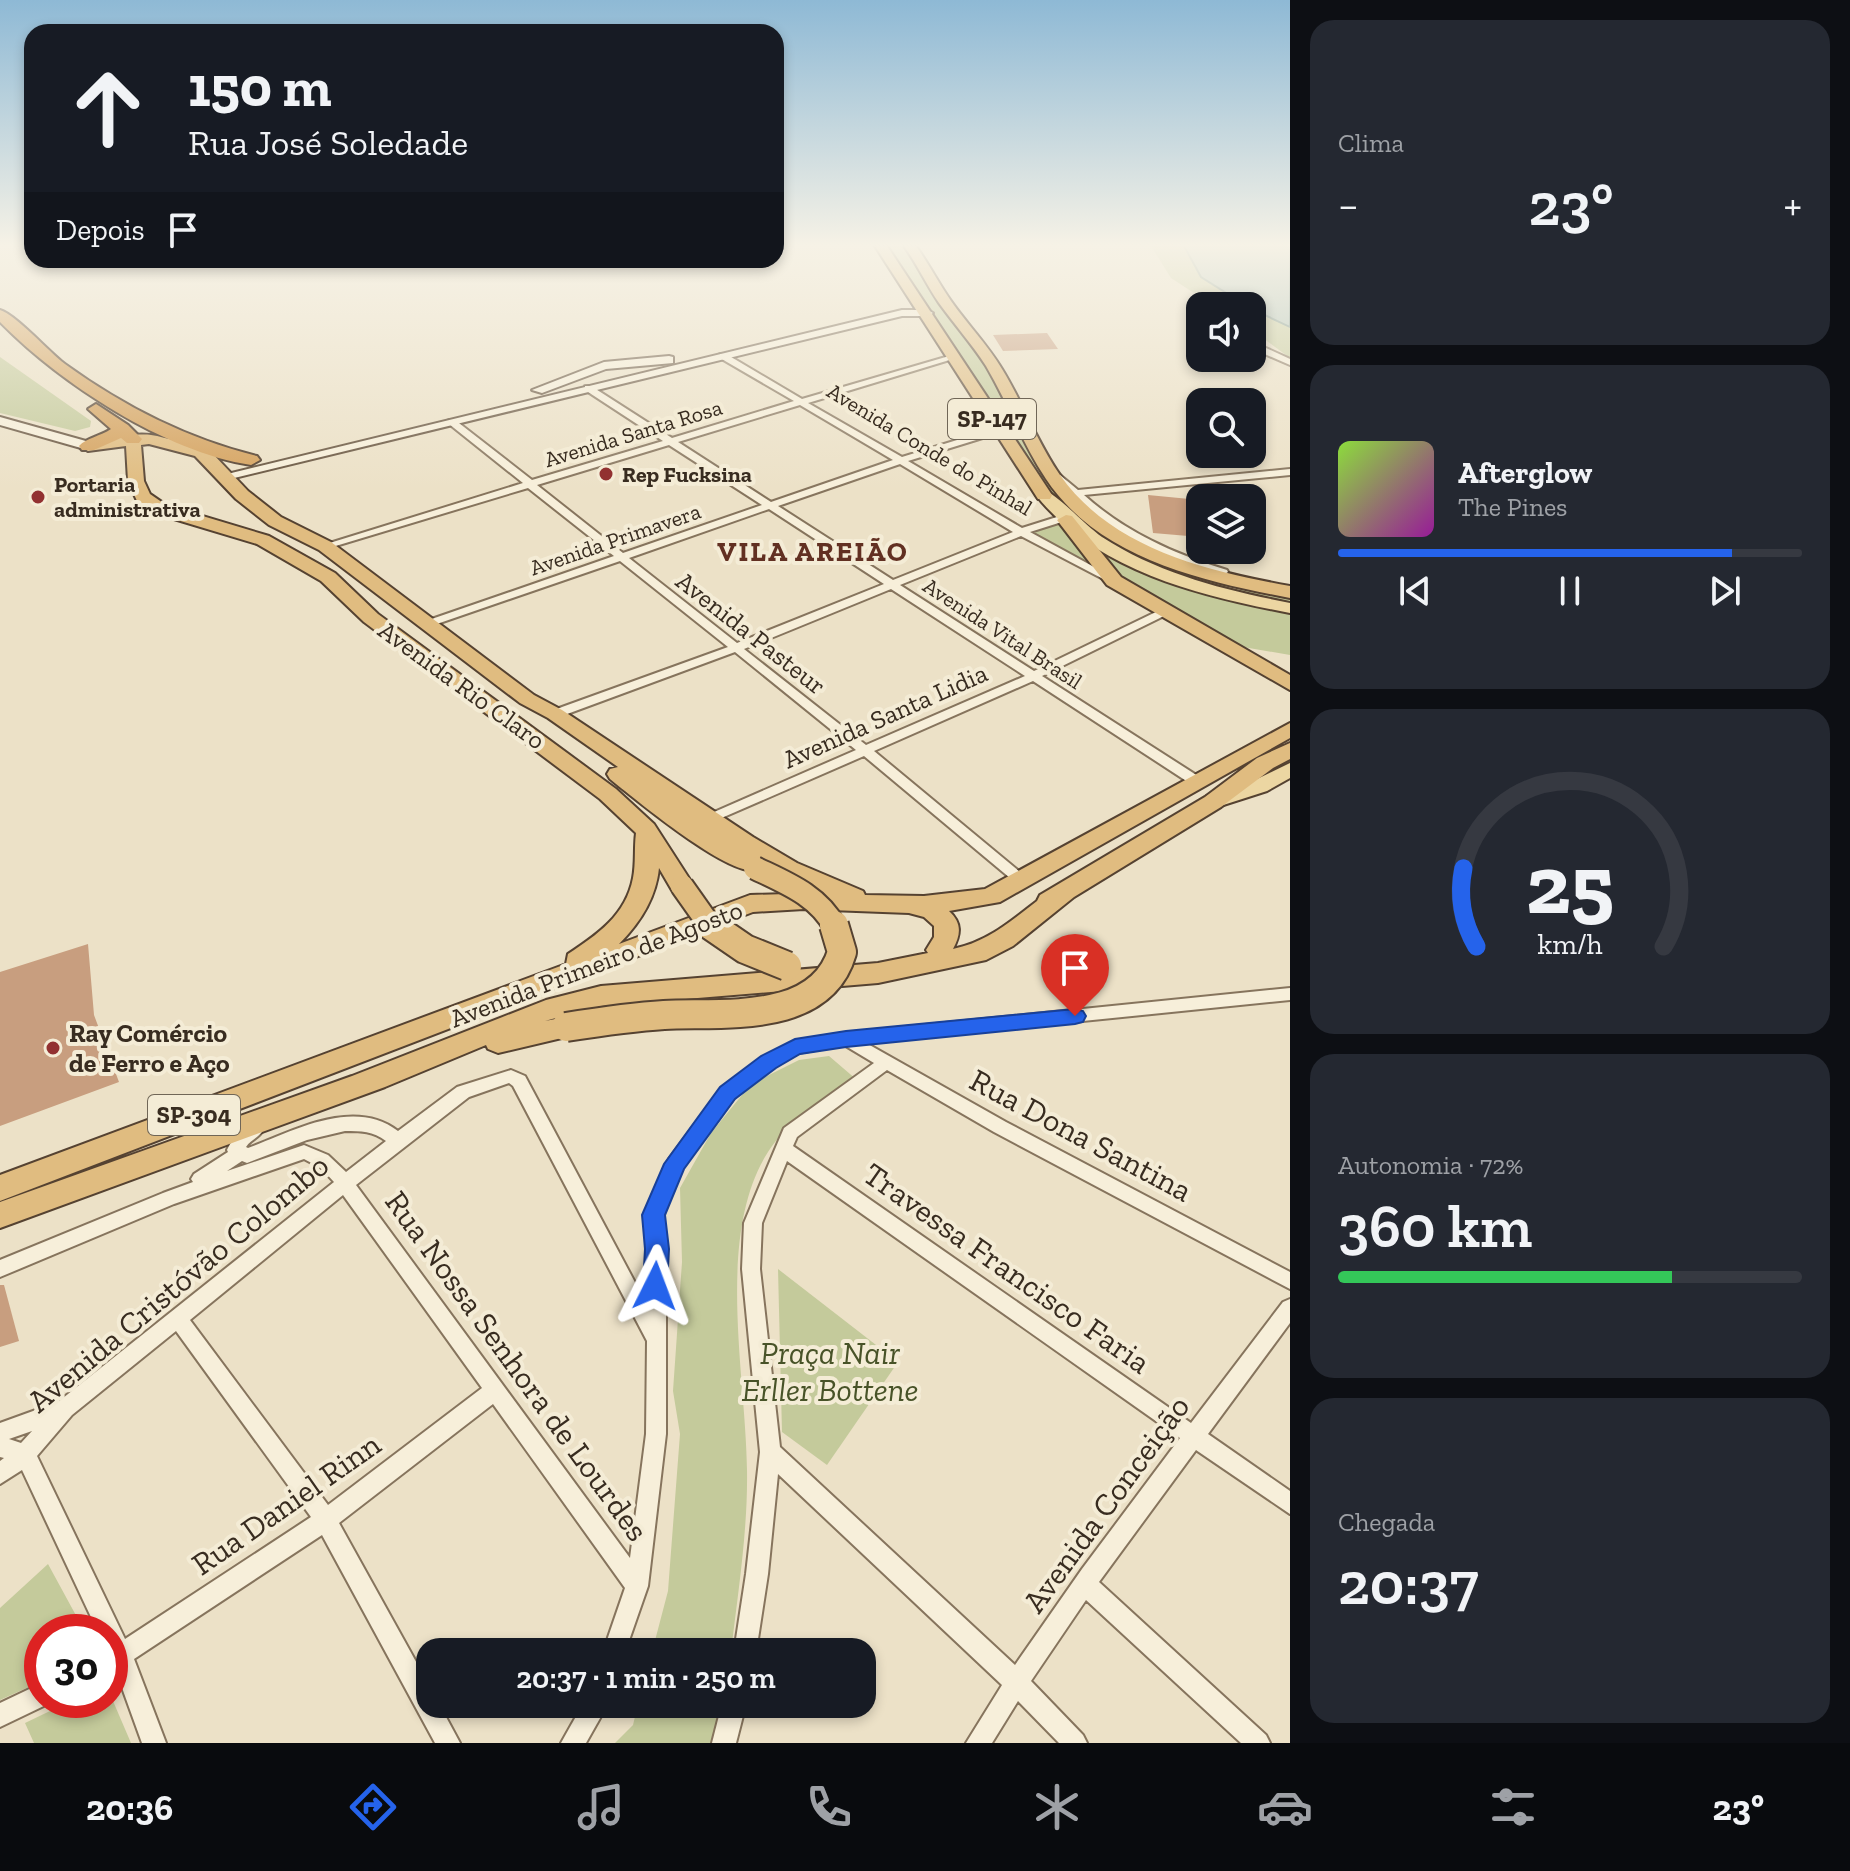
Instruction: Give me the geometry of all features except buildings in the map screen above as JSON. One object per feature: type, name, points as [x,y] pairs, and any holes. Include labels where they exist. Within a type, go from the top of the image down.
[{"type":"highway","points":[[13,327],[90,391],[182,438],[235,458],[251,460]]},
{"type":"highway","name":"SP-147","points":[[935,327],[1044,495]]},
{"type":"highway","name":"SP-147","points":[[965,327],[991,363],[1050,472],[1071,494]]},
{"type":"highway","points":[[2,340],[131,446]]},
{"type":"highway","points":[[944,341],[963,364],[984,366],[991,363]]},
{"type":"highway","points":[[980,399],[983,393],[1000,394],[1019,414]]},
{"type":"highway","name":"Avenida Rio Claro","points":[[182,438],[207,457],[242,495],[268,515],[325,546],[527,699],[555,714],[789,869],[871,904]]},
{"type":"highway","points":[[88,446],[107,440],[161,454],[251,460]]},
{"type":"highway","points":[[88,446],[131,446]]},
{"type":"highway","name":"Avenida Rio Claro","points":[[131,446],[136,481],[143,497],[160,509],[185,518],[263,540],[328,577],[371,618],[567,762],[646,829],[713,929],[745,949],[787,966]]},
{"type":"highway","points":[[1071,494],[1090,517],[1115,534],[1161,557],[1214,575],[1290,592]]},
{"type":"highway","points":[[229,529],[246,527],[268,515]]},
{"type":"highway","name":"Avenida Conde do Pinhal","points":[[1065,519],[1114,581],[1290,684]]},
{"type":"highway","points":[[362,1083],[494,1043],[566,1027],[665,1015],[780,1008],[816,993],[835,971],[843,951],[831,915],[821,903],[684,825],[527,699]]},
{"type":"highway","name":"Avenida Primeiro de Agosto","points":[[0,1188],[750,904],[808,900],[915,906],[991,896],[1290,729]]},
{"type":"highway","points":[[1213,802],[1265,763],[1290,750]]},
{"type":"highway","name":"Avenida Primeiro de Agosto","points":[[787,966],[867,962],[939,950],[993,932],[1064,893],[1213,802]]},
{"type":"highway","points":[[538,986],[589,954],[625,923],[644,892],[649,867],[646,829]]},
{"type":"highway","name":"Avenida Primeiro de Agosto","points":[[362,1083],[533,1014],[601,996],[878,973],[977,953],[1004,940],[1064,893]]},
{"type":"highway","points":[[915,906],[933,911],[946,923],[947,937],[939,950]]},
{"type":"highway","name":"SP-304","points":[[0,1215],[362,1083]]},
{"type":"main road","points":[[251,460],[281,456],[363,435],[395,422],[454,416],[590,370],[615,365],[668,365],[723,356],[829,327]]},
{"type":"main road","points":[[226,476],[435,427],[429,422],[626,380],[696,357],[835,327]]},
{"type":"main road","points":[[615,365],[634,370],[626,380]]},
{"type":"main road","points":[[0,421],[88,446]]},
{"type":"main road","name":"SP-147","points":[[1071,494],[1080,514],[1099,531],[1163,566],[1235,589],[1290,592]]},
{"type":"main road","name":"SP-147","points":[[1044,495],[1065,519],[1100,543],[1172,577],[1230,596],[1290,608]]},
{"type":"main road","name":"Avenida Primeiro de Agosto","points":[[1213,802],[1260,786],[1290,769]]},
{"type":"street","points":[[1266,351],[1290,362]]},
{"type":"street","name":"Avenida Conde do Pinhal","points":[[723,356],[1021,532],[1114,581]]},
{"type":"street","name":"Avenida Santa Rosa","points":[[325,546],[953,356]]},
{"type":"street","name":"Avenida Vital Brasil","points":[[588,388],[1196,781]]},
{"type":"street","name":"Avenida Pasteur","points":[[454,416],[528,485],[867,752],[1021,880]]},
{"type":"street","name":"Avenida Primavera","points":[[427,624],[900,461],[999,430]]},
{"type":"street","points":[[1071,494],[1290,472]]},
{"type":"street","points":[[555,714],[736,648],[1021,532],[1065,519]]},
{"type":"street","name":"Avenida Santa Lidia","points":[[710,819],[1032,677],[1164,612]]},
{"type":"street","points":[[619,1638],[637,1586],[656,1434],[657,1249],[653,1215],[675,1164],[728,1093],[795,1047],[846,1039],[1290,994]]},
{"type":"street","name":"Rua Dona Santina","points":[[846,1039],[1000,1127],[1290,1281]]},
{"type":"street","points":[[747,1638],[770,1452],[751,1269],[753,1223],[790,1133],[887,1062]]},
{"type":"street","name":"Avenida Cristóvão Colombo","points":[[0,1474],[25,1454],[65,1408],[344,1183],[463,1092],[498,1078],[511,1076],[519,1081],[656,1338]]},
{"type":"street","points":[[306,1103],[244,1136],[236,1150],[247,1156],[330,1127],[364,1122],[387,1128],[398,1141]]},
{"type":"street","points":[[0,1269],[169,1198],[304,1152],[319,1156],[321,1137],[330,1127]]},
{"type":"street","name":"Travessa Francisco Faria","points":[[784,1149],[1290,1504]]},
{"type":"street","points":[[169,1198],[213,1174],[241,1153]]},
{"type":"street","name":"Rua Nossa Senhora de Lourdes","points":[[319,1156],[329,1163],[344,1183],[637,1586]]},
{"type":"street","name":"Avenida Conceição","points":[[978,1743],[1016,1682],[1085,1584],[1290,1308]]},
{"type":"street","points":[[178,1319],[326,1520],[448,1743]]},
{"type":"street","name":"Rua Daniel Rinn","points":[[128,1652],[326,1520],[495,1390]]},
{"type":"street","points":[[0,1433],[65,1408]]},
{"type":"street","points":[[0,1447],[25,1454],[96,1614]]},
{"type":"street","points":[[770,1452],[1016,1682],[1075,1743]]},
{"type":"street","points":[[1085,1584],[1258,1743]]},
{"type":"street","points":[[128,1686],[154,1743]]},
{"type":"street","points":[[0,1715],[24,1704]]},
{"type":"street","points":[[573,1743],[588,1718]]},
{"type":"street","points":[[724,1743],[730,1718]]},
{"type":"green space","points":[[936,327],[966,327],[991,363],[1050,472],[1139,554],[1163,566],[1235,589],[1290,597],[1290,608],[1172,577],[1066,520]]},
{"type":"green space","points":[[1266,327],[1290,327],[1290,358],[1266,340]]},
{"type":"green space","points":[[0,357],[91,421],[90,427],[75,431],[0,413]]},
{"type":"green space","points":[[1060,522],[1086,550],[1290,612],[1290,655],[1220,643],[1021,532]]},
{"type":"green space","points":[[829,1056],[857,1080],[809,1112],[776,1141],[752,1186],[742,1223],[737,1306],[747,1493],[733,1638],[656,1638],[668,1591],[680,1434],[673,1391],[682,1262],[680,1188],[711,1133],[751,1084],[799,1060]]},
{"type":"green space","name":"Praça Nair Erller Bottene","points":[[778,1269],[898,1362],[827,1465],[782,1432]]},
{"type":"green space","points":[[48,1564],[75,1614],[24,1614],[24,1689],[0,1700],[0,1608]]},
{"type":"green space","points":[[35,1718],[120,1718],[131,1743],[34,1743],[25,1723]]},
{"type":"green space","points":[[635,1718],[718,1718],[712,1743],[615,1743],[633,1725]]},
{"type":"place","name":"Rep Fucksina","points":[[606,474]]},
{"type":"place","name":"Portaria administrativa","points":[[38,497]]},
{"type":"place","name":"Ray Comércio de Ferro e Aço","points":[[53,1048]]},
{"type":"district","name":"VILA AREIÃO","points":[[813,551]]},
{"type":"route","points":[[655,1286],[657,1249],[653,1215],[675,1164],[728,1093],[768,1062],[795,1047],[846,1039],[1075,1016]]}]
